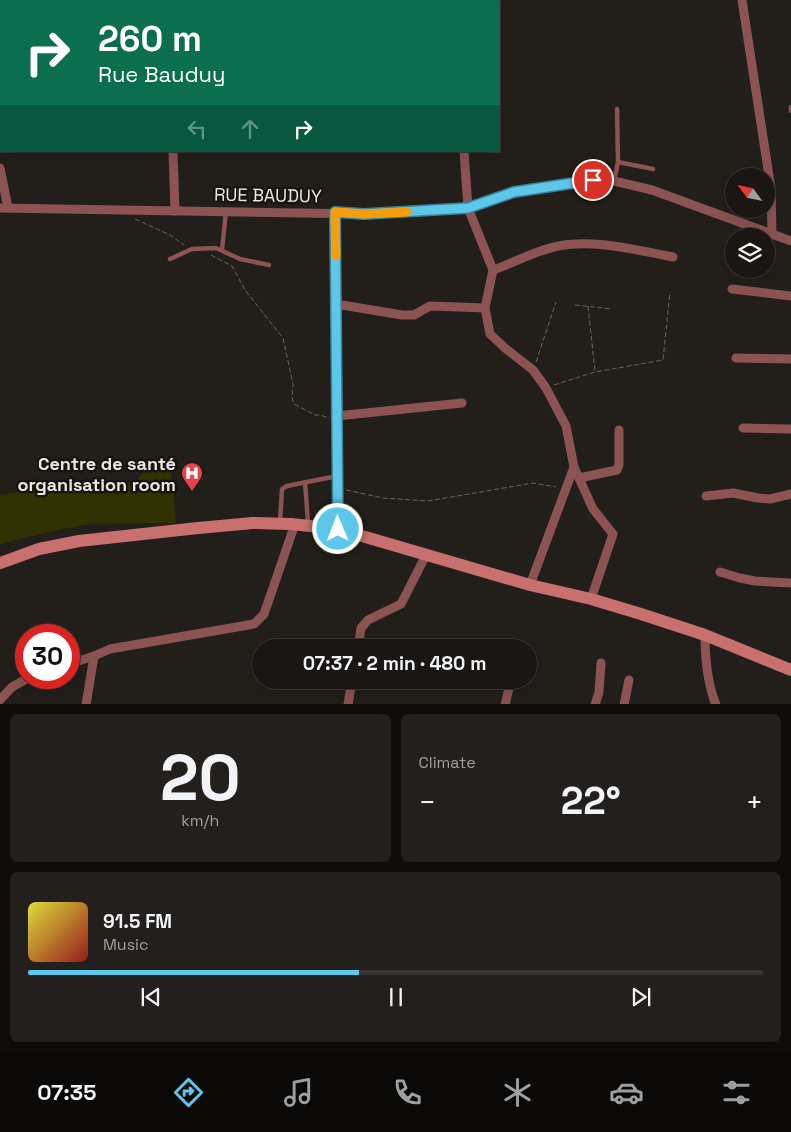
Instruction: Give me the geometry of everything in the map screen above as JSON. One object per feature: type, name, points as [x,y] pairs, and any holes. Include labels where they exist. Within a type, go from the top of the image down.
[{"type":"main road","points":[[0,563],[39,549],[79,541],[253,523],[295,524],[338,529],[530,584],[591,599],[705,635],[791,670]]},
{"type":"street","points":[[742,0],[771,189],[772,228]]},
{"type":"street","points":[[173,152],[175,211]]},
{"type":"street","points":[[464,152],[468,208],[493,270],[485,308],[490,334],[533,370],[546,388],[566,426],[574,466],[592,509],[614,534],[591,599]]},
{"type":"street","points":[[0,168],[4,208]]},
{"type":"street","name":"RUE BAUDUY","points":[[4,208],[335,212],[364,214],[468,208],[514,192],[593,180],[614,181],[652,190],[753,228]]},
{"type":"street","points":[[335,212],[338,529]]},
{"type":"street","name":"RUE BAUDUY","points":[[775,236],[791,241]]},
{"type":"street","points":[[493,270],[555,247],[581,244],[613,246],[673,257]]},
{"type":"street","points":[[732,289],[791,296]]},
{"type":"street","points":[[336,304],[402,315],[414,315],[430,306],[485,308]]},
{"type":"street","points":[[736,358],[791,360]]},
{"type":"street","points":[[337,418],[462,403]]},
{"type":"street","points":[[743,428],[791,429]]},
{"type":"street","points":[[578,478],[618,470],[620,465],[619,430]]},
{"type":"street","points":[[530,584],[574,466]]},
{"type":"street","points":[[706,496],[733,493],[770,499],[791,494]]},
{"type":"street","points":[[80,660],[110,649],[254,624],[264,614],[295,524]]},
{"type":"street","points":[[359,639],[361,628],[368,620],[401,604],[426,555]]},
{"type":"street","points":[[720,572],[755,581],[791,583]]},
{"type":"street","points":[[705,635],[707,675],[716,704]]},
{"type":"street","points":[[86,704],[94,656]]},
{"type":"street","points":[[595,704],[599,692],[601,664]]},
{"type":"street","points":[[624,704],[629,680]]},
{"type":"street","points":[[0,700],[15,685]]},
{"type":"street","points":[[348,704],[350,689]]},
{"type":"street","points":[[504,704],[508,689]]},
{"type":"lane","points":[[614,181],[618,162],[617,109]]},
{"type":"lane","points":[[618,162],[652,169]]},
{"type":"lane","points":[[222,250],[226,211]]},
{"type":"lane","points":[[170,259],[192,249],[216,248],[240,259],[269,265]]},
{"type":"lane","points":[[280,523],[282,489],[305,482],[337,476]]},
{"type":"lane","points":[[305,482],[308,526]]},
{"type":"path","points":[[124,210],[132,218],[170,235],[192,249]]},
{"type":"path","points":[[210,254],[232,266],[245,290],[283,338],[293,384],[292,398],[294,404],[315,415],[320,414],[337,418]]},
{"type":"path","points":[[546,388],[595,372],[663,360],[670,292]]},
{"type":"path","points":[[533,370],[556,302]]},
{"type":"path","points":[[575,305],[612,309]]},
{"type":"path","points":[[588,306],[595,372]]},
{"type":"path","points":[[338,488],[383,498],[428,501],[533,483],[566,488]]},
{"type":"shaded area","points":[[170,459],[176,523],[90,524],[0,544],[0,495],[84,482],[135,483],[149,465]]},
{"type":"slow traffic","points":[[336,256],[335,212],[364,214],[407,212]]},
{"type":"place","name":"Centre de santé organisation room","points":[[192,492]]},
{"type":"route","points":[[338,529],[335,212],[364,214],[468,208],[514,192],[593,180]]}]
